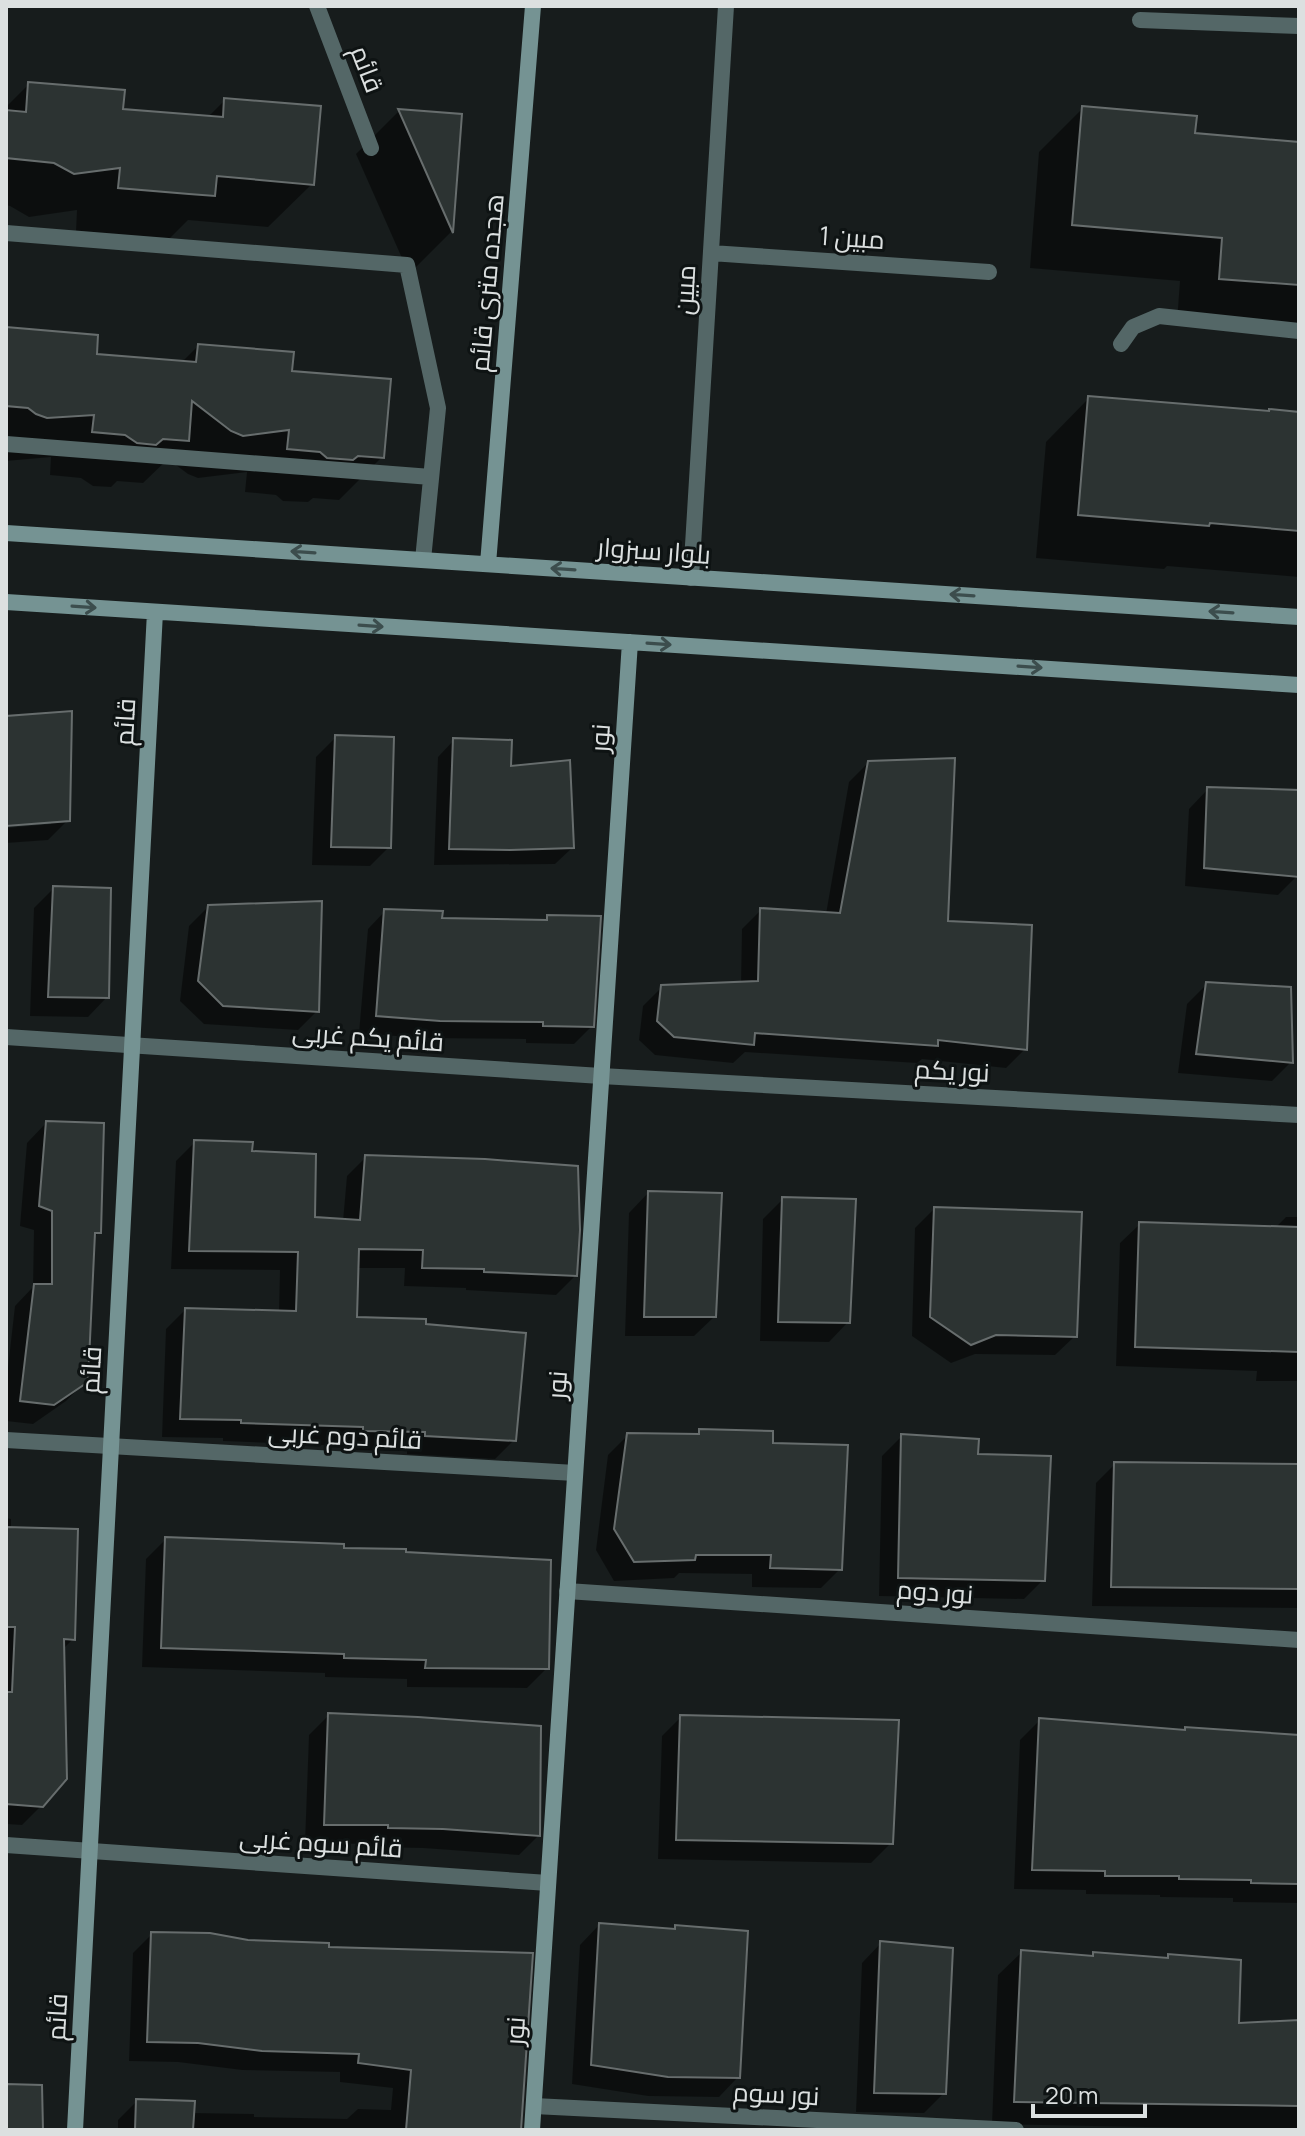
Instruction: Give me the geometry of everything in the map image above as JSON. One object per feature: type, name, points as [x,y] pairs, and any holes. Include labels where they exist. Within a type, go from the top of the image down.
[{"type":"street","name":"قائم","points":[[317,6],[371,148]]},
{"type":"street","name":"هجده متری قائم","points":[[488,564],[533,6]]},
{"type":"street","name":"مبین","points":[[691,578],[726,6]]},
{"type":"street","points":[[1140,20],[1299,26]]},
{"type":"street","points":[[6,233],[407,265],[438,408],[423,560]]},
{"type":"street","name":"مبین 1","points":[[711,253],[989,272]]},
{"type":"street","points":[[1121,344],[1133,327],[1159,316],[1299,331]]},
{"type":"street","points":[[6,444],[431,477]]},
{"type":"street","name":"بلوار سبزوار","points":[[6,533],[1299,617]]},
{"type":"street","points":[[6,602],[1299,685]]},
{"type":"street","name":"قائم","points":[[75,2130],[155,612]]},
{"type":"street","name":"نور","points":[[532,2130],[630,642]]},
{"type":"street","name":"قائم یکم غربی","points":[[6,1037],[601,1076]]},
{"type":"street","name":"نور یکم","points":[[601,1076],[1299,1115]]},
{"type":"street","name":"قائم دوم غربی","points":[[6,1440],[575,1473]]},
{"type":"street","name":"نور دوم","points":[[567,1591],[1299,1640]]},
{"type":"street","name":"قائم سوم غربی","points":[[6,1845],[548,1883]]},
{"type":"street","name":"نور سوم","points":[[534,2106],[1016,2130]]},
{"type":"building","points":[[28,82],[125,90],[123,109],[223,117],[224,98],[321,106],[314,185],[217,176],[215,196],[118,188],[120,168],[74,174],[54,163],[6,158],[6,110],[26,112]]},
{"type":"building","points":[[1082,106],[1197,116],[1195,133],[1299,142],[1299,285],[1219,279],[1222,238],[1072,225]]},
{"type":"building","points":[[398,109],[462,114],[453,233]]},
{"type":"building","points":[[6,327],[98,335],[97,354],[196,362],[198,344],[294,352],[292,371],[391,379],[384,458],[327,458],[320,452],[287,449],[289,430],[243,436],[231,431],[192,401],[189,441],[163,439],[156,445],[137,443],[125,435],[92,432],[94,415],[47,418],[28,408],[6,406]]},
{"type":"building","points":[[1088,396],[1299,412],[1299,531],[1078,515]]},
{"type":"building","points":[[72,711],[70,821],[6,826],[6,716]]},
{"type":"building","points":[[335,735],[394,737],[391,848],[331,847]]},
{"type":"building","points":[[453,738],[512,740],[511,766],[570,760],[574,848],[449,849]]},
{"type":"building","points":[[955,758],[948,921],[1032,925],[1027,1050],[938,1040],[938,1046],[755,1033],[754,1045],[674,1037],[657,1021],[661,985],[758,981],[760,908],[840,913],[868,761]]},
{"type":"building","points":[[1207,787],[1299,790],[1299,877],[1204,868]]},
{"type":"building","points":[[53,886],[111,888],[109,998],[48,997]]},
{"type":"building","points":[[322,901],[319,1012],[223,1006],[198,981],[208,905]]},
{"type":"building","points":[[384,909],[443,911],[442,918],[547,920],[547,915],[601,916],[594,1027],[543,1026],[543,1022],[440,1021],[376,1016]]},
{"type":"building","points":[[1206,982],[1291,987],[1293,1063],[1196,1054]]},
{"type":"building","points":[[46,1121],[104,1123],[101,1233],[95,1233],[88,1382],[54,1405],[20,1401],[34,1284],[52,1284],[52,1211],[39,1206]]},
{"type":"building","points":[[194,1140],[253,1142],[252,1151],[316,1154],[315,1217],[360,1220],[365,1155],[578,1166],[580,1230],[577,1276],[422,1268],[423,1250],[359,1249],[357,1317],[426,1319],[426,1324],[526,1333],[516,1441],[425,1436],[425,1432],[363,1431],[363,1427],[180,1419],[185,1308],[296,1311],[298,1252],[189,1251]]},
{"type":"building","points":[[648,1191],[722,1193],[716,1317],[644,1317]]},
{"type":"building","points":[[782,1197],[856,1199],[850,1323],[778,1322]]},
{"type":"building","points":[[934,1207],[1082,1212],[1077,1337],[996,1335],[971,1345],[930,1317]]},
{"type":"building","points":[[1139,1222],[1299,1227],[1299,1352],[1135,1347]]},
{"type":"building","points":[[699,1429],[773,1431],[773,1443],[848,1445],[842,1570],[770,1568],[771,1555],[696,1555],[695,1560],[634,1562],[614,1529],[627,1433],[699,1434]]},
{"type":"building","points":[[901,1434],[979,1439],[978,1454],[1051,1456],[1045,1581],[898,1578]]},
{"type":"building","points":[[1114,1462],[1299,1464],[1299,1589],[1111,1587]]},
{"type":"building","points":[[6,1527],[78,1529],[75,1640],[64,1639],[67,1779],[43,1807],[6,1804],[6,1692],[12,1692],[15,1627],[6,1627]]},
{"type":"building","points":[[165,1537],[344,1544],[344,1548],[406,1549],[406,1552],[551,1560],[549,1669],[425,1668],[426,1660],[161,1648]]},
{"type":"building","points":[[328,1713],[541,1726],[540,1836],[388,1828],[388,1825],[324,1825]]},
{"type":"building","points":[[680,1715],[899,1720],[893,1844],[676,1840]]},
{"type":"building","points":[[1039,1718],[1185,1730],[1185,1727],[1299,1735],[1299,1884],[1179,1879],[1179,1876],[1105,1876],[1105,1871],[1032,1870]]},
{"type":"building","points":[[599,1923],[748,1931],[740,2078],[668,2077],[591,2065]]},
{"type":"building","points":[[151,1932],[210,1933],[248,1940],[329,1943],[329,1947],[533,1953],[521,2130],[406,2130],[411,2070],[358,2063],[359,2054],[262,2051],[198,2043],[147,2042]]},
{"type":"building","points":[[880,1941],[953,1948],[946,2094],[874,2093]]},
{"type":"building","points":[[1021,1950],[1093,1956],[1093,1952],[1168,1958],[1168,1954],[1241,1960],[1239,2023],[1299,2020],[1299,2106],[1014,2102]]},
{"type":"building","points":[[6,2084],[42,2085],[43,2130],[6,2130]]},
{"type":"building","points":[[136,2099],[195,2101],[193,2130],[135,2130]]}]
